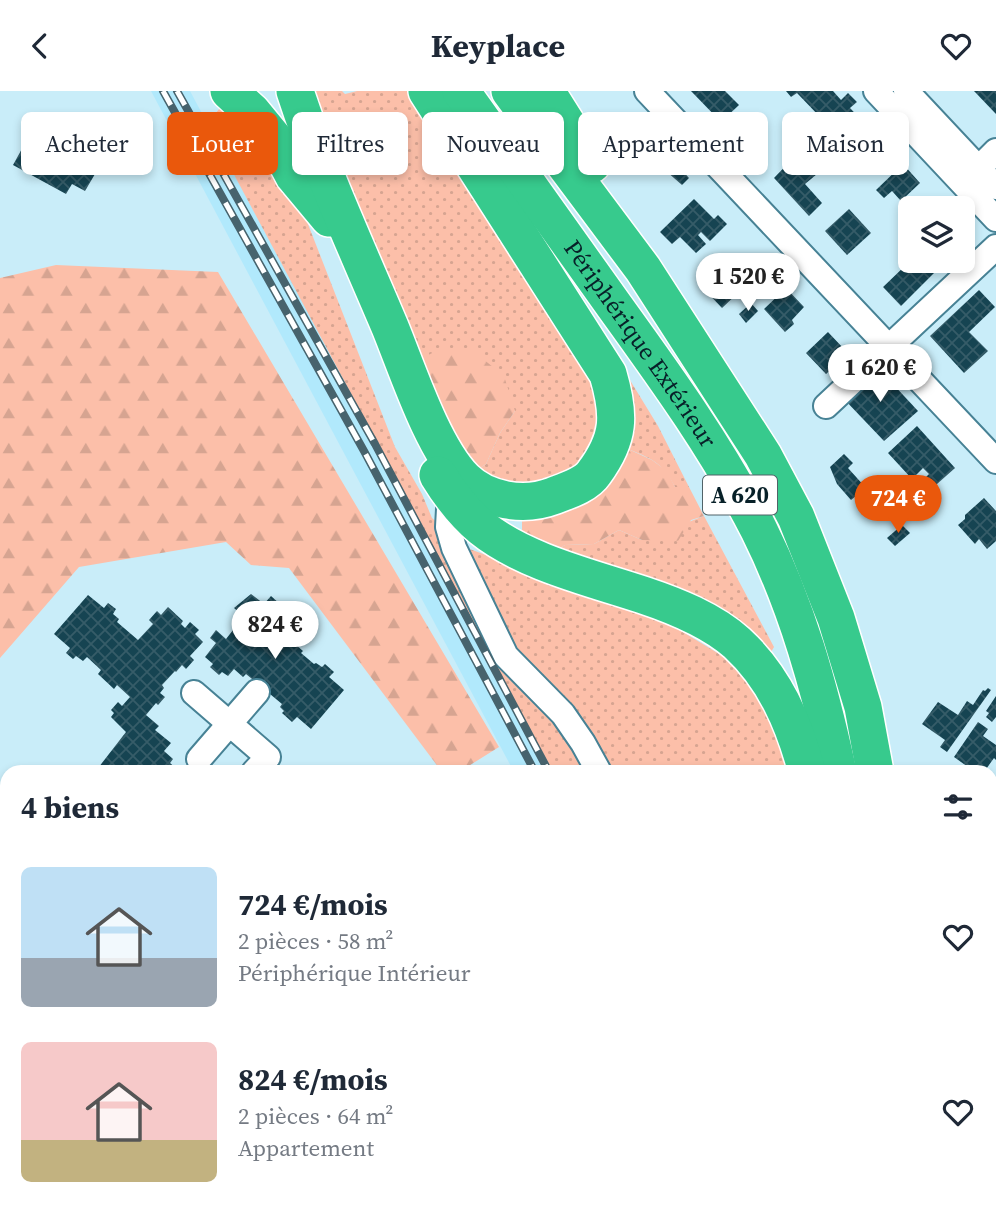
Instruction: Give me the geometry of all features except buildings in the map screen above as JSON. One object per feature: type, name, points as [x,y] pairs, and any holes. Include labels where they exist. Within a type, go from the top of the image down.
[{"type":"highway","points":[[229,91],[252,112],[275,141],[294,176],[329,218]]},
{"type":"highway","points":[[282,91],[329,218],[418,436],[440,478],[450,491],[482,528],[507,544],[545,561],[676,606],[709,623],[737,643],[762,671],[782,701],[798,738],[805,765]]},
{"type":"highway","points":[[295,91],[332,189],[417,393],[450,462],[481,492],[520,503],[542,500],[591,478],[608,454],[617,426],[616,402],[608,374],[427,91]]},
{"type":"highway","name":"Périphérique Extérieur","points":[[461,91],[676,392],[725,468],[759,531],[803,637],[825,711],[837,765]]},
{"type":"highway","name":"A 620","points":[[510,91],[643,269],[763,455],[796,517],[836,618],[863,707],[874,765]]},
{"type":"highway","points":[[546,91],[606,186],[643,269]]},
{"type":"street","points":[[647,91],[996,461]]},
{"type":"street","points":[[876,91],[996,219]]},
{"type":"street","points":[[906,91],[996,187]]},
{"type":"street","points":[[978,169],[996,151]]},
{"type":"street","points":[[826,405],[996,247]]},
{"type":"street","points":[[450,491],[448,527],[454,548],[506,656],[563,714],[595,765]]},
{"type":"street","points":[[199,759],[257,692]]},
{"type":"street","points":[[194,693],[268,757],[261,765]]},
{"type":"shaded area","points":[[151,91],[190,91],[201,112],[167,112],[167,121]]},
{"type":"shaded area","points":[[196,175],[235,175],[549,765],[510,765]]},
{"type":"green space","points":[[312,91],[342,91],[345,94],[357,91],[407,91],[422,113],[422,175],[463,175],[576,350],[588,375],[596,398],[595,433],[587,454],[571,469],[546,481],[524,485],[477,470],[486,464],[500,433],[515,411],[418,361],[345,175],[408,175],[408,112],[320,112]]},
{"type":"green space","points":[[224,103],[231,112],[217,112]]},
{"type":"green space","points":[[278,172],[297,196],[395,447],[422,494],[432,518],[464,547],[663,620],[726,658],[771,705],[786,765],[549,765],[234,175],[278,175]]},
{"type":"green space","points":[[56,265],[218,272],[499,747],[470,765],[437,765],[289,568],[251,565],[226,542],[79,567],[0,658],[0,278]]},
{"type":"green space","points":[[441,348],[472,350],[504,376],[515,411],[500,433],[486,464],[477,470],[451,433],[418,361]]},
{"type":"green space","points":[[625,372],[658,426],[689,487],[675,487],[660,466],[626,448],[629,428],[634,422]]},
{"type":"green space","points":[[626,448],[652,460],[667,471],[675,487],[689,487],[704,516],[691,520],[678,541],[642,540],[619,530],[594,544],[565,545],[560,548],[522,531],[522,516]]},
{"type":"green space","points":[[704,516],[774,647],[767,659],[600,564],[560,548],[565,545],[594,544],[619,530],[642,540]]},
{"type":"railway","points":[[163,91],[364,451],[531,765]]},
{"type":"railway","points":[[177,91],[375,444],[545,765]]}]
